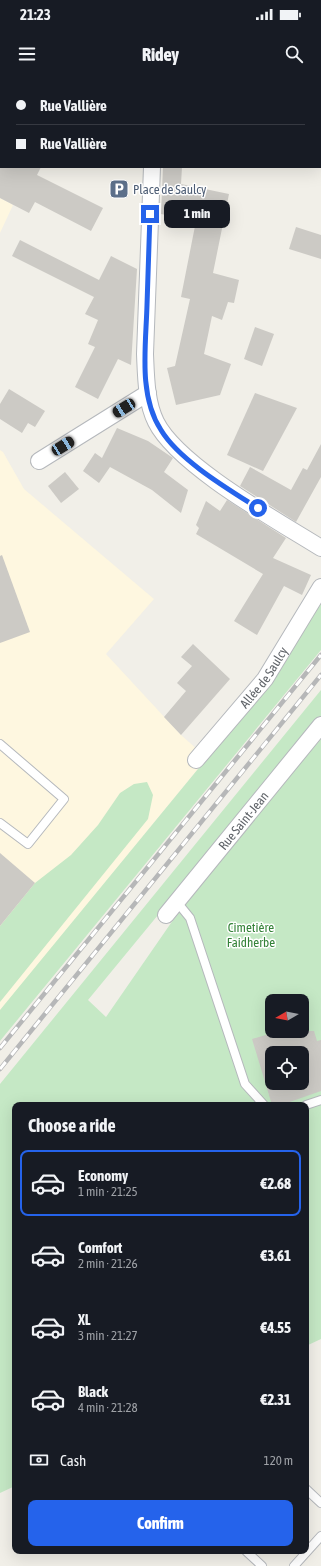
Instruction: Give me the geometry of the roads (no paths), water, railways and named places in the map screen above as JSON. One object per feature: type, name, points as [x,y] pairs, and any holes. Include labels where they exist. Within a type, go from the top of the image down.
[{"type":"street","points":[[152,168],[145,354],[148,393],[156,423],[181,453],[232,491],[321,548]]},
{"type":"street","points":[[39,461],[148,393]]},
{"type":"street","name":"Allée de Saulcy","points":[[196,760],[265,679],[321,587]]},
{"type":"street","name":"Rue Saint-Jean","points":[[166,915],[321,726]]},
{"type":"lane","points":[[0,744],[64,799],[28,844],[0,823]]},
{"type":"lane","points":[[176,902],[190,918],[245,1084],[261,1102]]},
{"type":"lane","points":[[309,1104],[321,1100]]},
{"type":"lane","points":[[309,1492],[321,1503]]},
{"type":"lane","points":[[309,1549],[321,1536]]},
{"type":"lane","points":[[249,1554],[262,1566]]},
{"type":"lane","points":[[294,1566],[305,1554]]},
{"type":"railway","points":[[0,1048],[321,655]]},
{"type":"railway","points":[[0,1069],[321,675]]},
{"type":"place","name":"Place de Saulcy","points":[[119,189]]},
{"type":"park label","name":"Cimetière Faidherbe","points":[[251,934]]}]
